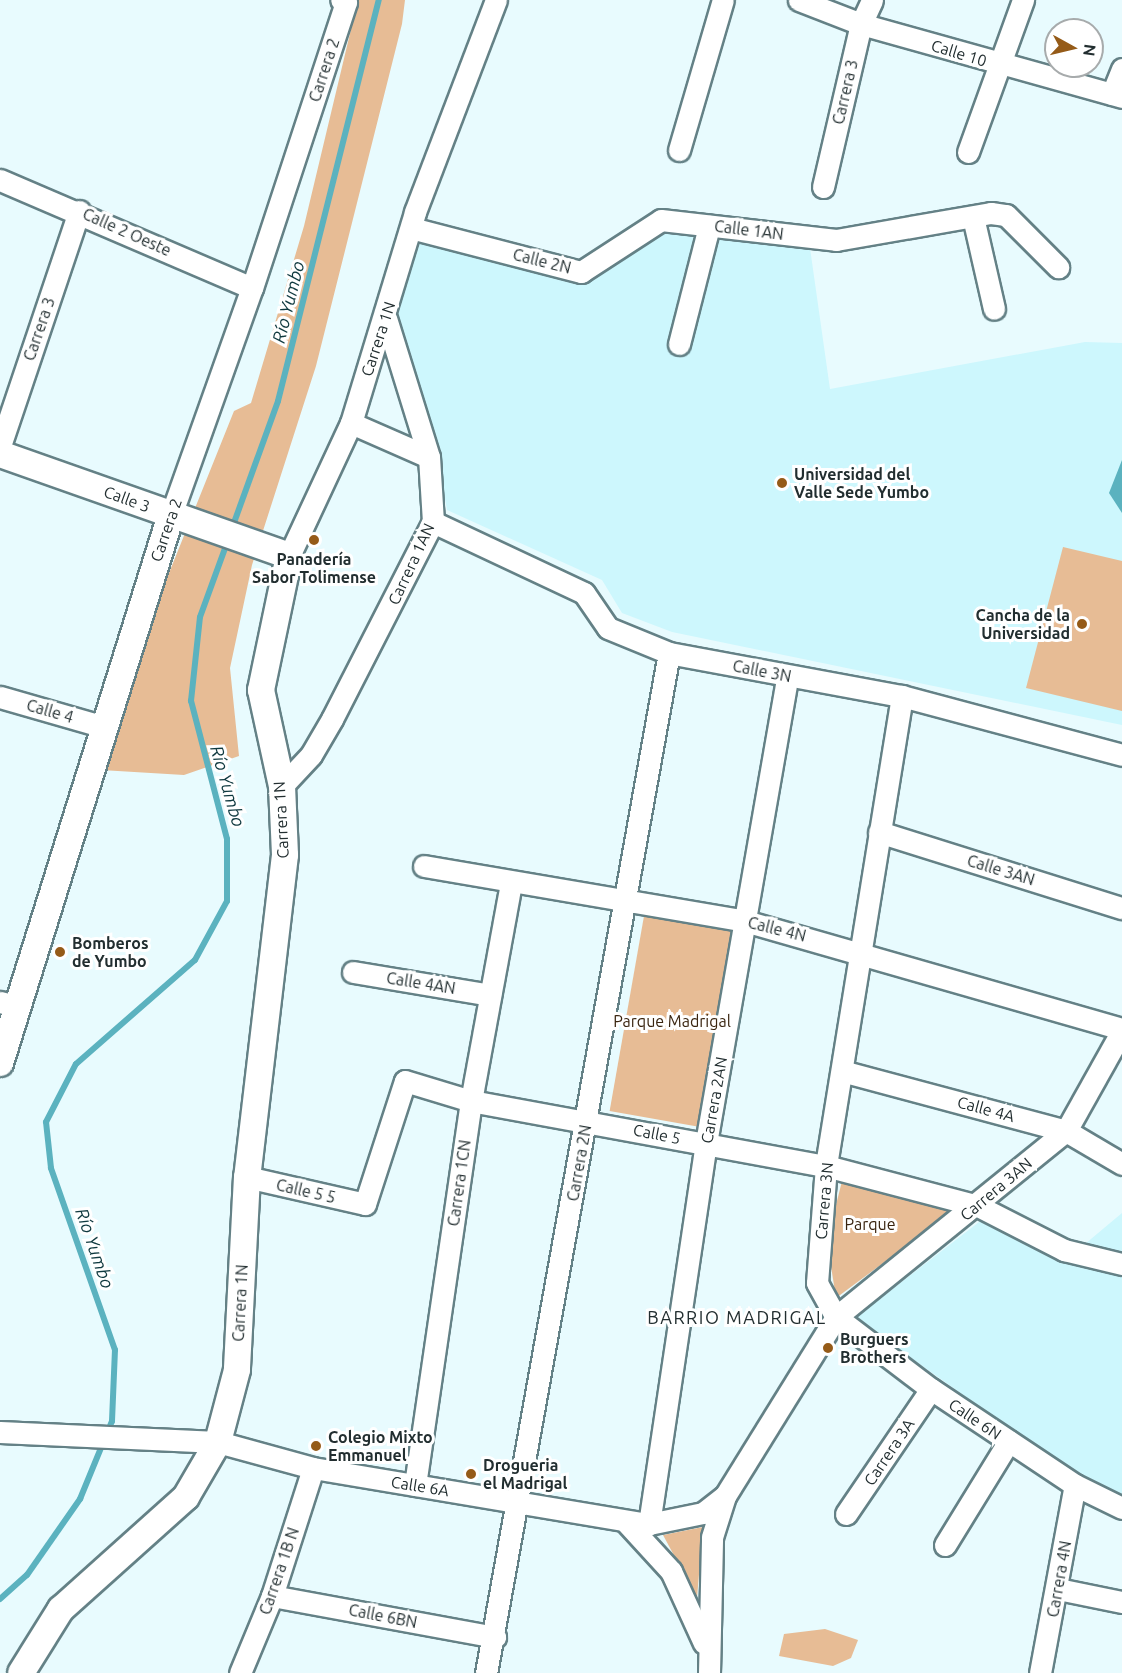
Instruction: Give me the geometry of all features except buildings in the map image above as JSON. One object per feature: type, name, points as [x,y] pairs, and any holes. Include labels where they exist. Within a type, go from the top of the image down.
[{"type":"street","name":"Carrera 1N","points":[[21,1673],[61,1609],[186,1497],[218,1443],[237,1370],[247,1177],[285,855],[282,786],[261,690],[284,554],[351,423],[386,318],[411,228],[496,0]]},
{"type":"street","points":[[679,150],[723,0]]},
{"type":"street","name":"Calle 10","points":[[799,0],[861,24],[996,64],[1117,96]]},
{"type":"street","name":"Carrera 3","points":[[823,187],[861,24],[872,0]]},
{"type":"street","points":[[968,152],[996,64],[1023,0]]},
{"type":"street","name":"Carrera 2","points":[[0,1063],[8,1004],[171,515],[252,288],[343,1]]},
{"type":"street","points":[[1117,96],[1122,69]]},
{"type":"street","name":"Calle 2 Oeste","points":[[0,180],[79,211],[252,288]]},
{"type":"street","name":"Carrera 3","points":[[0,446],[79,211]]},
{"type":"street","name":"Calle 1AN","points":[[661,220],[836,240],[973,217],[1006,215],[1058,267]]},
{"type":"street","points":[[973,217],[994,309]]},
{"type":"street","name":"Calle 2N","points":[[411,228],[581,272],[661,220]]},
{"type":"street","points":[[679,344],[709,226]]},
{"type":"street","name":"Carrera 1AN","points":[[282,786],[311,755],[332,720],[433,522],[429,458],[386,318]]},
{"type":"street","points":[[351,423],[429,458]]},
{"type":"street","name":"Calle 3","points":[[0,454],[284,554]]},
{"type":"street","name":"Calle 3N","points":[[433,522],[584,593],[609,628],[669,653],[787,677],[902,696],[1122,755]]},
{"type":"street","name":"Carrera 2N","points":[[486,1673],[495,1637],[517,1501],[628,899],[669,653]]},
{"type":"street","name":"Carrera 2AN","points":[[649,1524],[706,1143],[787,677]]},
{"type":"street","name":"Carrera 3N","points":[[836,1317],[817,1283],[826,1166],[859,950],[902,696]]},
{"type":"street","name":"Calle 4","points":[[0,697],[101,726]]},
{"type":"street","name":"Calle 3AN","points":[[879,832],[1122,908]]},
{"type":"street","name":"Calle 4N","points":[[424,866],[511,883],[628,899],[745,921],[859,950],[1122,1030]]},
{"type":"street","name":"Carrera 1CN","points":[[415,1485],[471,1101],[511,883]]},
{"type":"street","name":"Calle 4AN","points":[[352,972],[490,995]]},
{"type":"street","name":"Carrera 3AN","points":[[836,1317],[978,1206],[1066,1131],[1114,1069],[1122,1030]]},
{"type":"street","name":"Calle 4A","points":[[842,1071],[1066,1131],[1122,1164]]},
{"type":"street","name":"Calle 5","points":[[365,1204],[405,1081],[471,1101],[587,1120],[826,1166],[978,1206],[1064,1250],[1122,1264]]},
{"type":"street","name":"Calle 5 5","points":[[247,1177],[365,1204]]},
{"type":"street","points":[[709,1664],[712,1537],[725,1496],[836,1317]]},
{"type":"street","name":"Calle 6N","points":[[836,1317],[931,1389],[1075,1485],[1122,1508]]},
{"type":"street","name":"Carrera 3A","points":[[846,1514],[931,1389]]},
{"type":"street","points":[[0,1432],[143,1435],[218,1443]]},
{"type":"street","points":[[945,1545],[1009,1441]]},
{"type":"street","name":"Calle 6A","points":[[218,1443],[312,1468],[649,1524],[703,1513],[725,1496]]},
{"type":"street","name":"Carrera 1B N","points":[[240,1673],[272,1596],[312,1468]]},
{"type":"street","name":"Carrera 4N","points":[[1040,1673],[1058,1589],[1075,1485]]},
{"type":"street","points":[[625,1521],[671,1571],[709,1664]]},
{"type":"street","points":[[1058,1589],[1122,1602]]},
{"type":"street","name":"Calle 6BN","points":[[272,1596],[495,1637]]},
{"type":"shaded area","name":"Universidad del Valle Sede Yumbo","points":[[662,230],[810,248],[830,389],[1085,342],[1122,343],[1122,725],[672,632],[622,613],[602,580],[447,510],[437,456],[396,318],[418,238],[579,280]]},
{"type":"shaded area","points":[[992,1212],[1079,1249],[1122,1213],[1122,1499],[1080,1478],[855,1318]]},
{"type":"green space","points":[[358,0],[405,0],[402,24],[316,366],[252,565],[230,668],[239,756],[184,775],[101,770],[165,583],[234,411],[251,403],[304,226]]},
{"type":"green space","name":"Cancha de la Universidad","points":[[1063,547],[1122,561],[1122,711],[1026,688]]},
{"type":"green space","name":"Parque Madrigal","points":[[644,916],[732,931],[697,1126],[610,1111]]},
{"type":"green space","name":"Parque","points":[[843,1177],[956,1209],[836,1298],[827,1241]]},
{"type":"green space","points":[[703,1527],[697,1598],[663,1535]]},
{"type":"green space","points":[[825,1629],[858,1640],[851,1658],[833,1666],[779,1656],[784,1634]]},
{"type":"water","points":[[1122,460],[1122,513],[1109,493]]},
{"type":"waterway","name":"Río Yumbo","points":[[231,531],[278,401],[379,0]]},
{"type":"waterway","name":"Río Yumbo","points":[[0,1599],[27,1575],[80,1499],[112,1421],[115,1350],[51,1168],[46,1122],[76,1064],[195,960],[227,901],[227,839],[191,701],[200,617],[228,540]]},
{"type":"place","name":"Universidad del Valle Sede Yumbo","points":[[782,483]]},
{"type":"place","name":"Panadería Sabor Tolimense","points":[[314,540]]},
{"type":"place","name":"Cancha de la Universidad","points":[[1082,624]]},
{"type":"place","name":"Bomberos de Yumbo","points":[[60,952]]},
{"type":"place","name":"Burguers Brothers","points":[[828,1348]]},
{"type":"place","name":"Colegio Mixto Emmanuel","points":[[316,1446]]},
{"type":"place","name":"Drogueria el Madrigal","points":[[471,1474]]},
{"type":"district","name":"BARRIO MADRIGAL","points":[[737,1317]]}]
